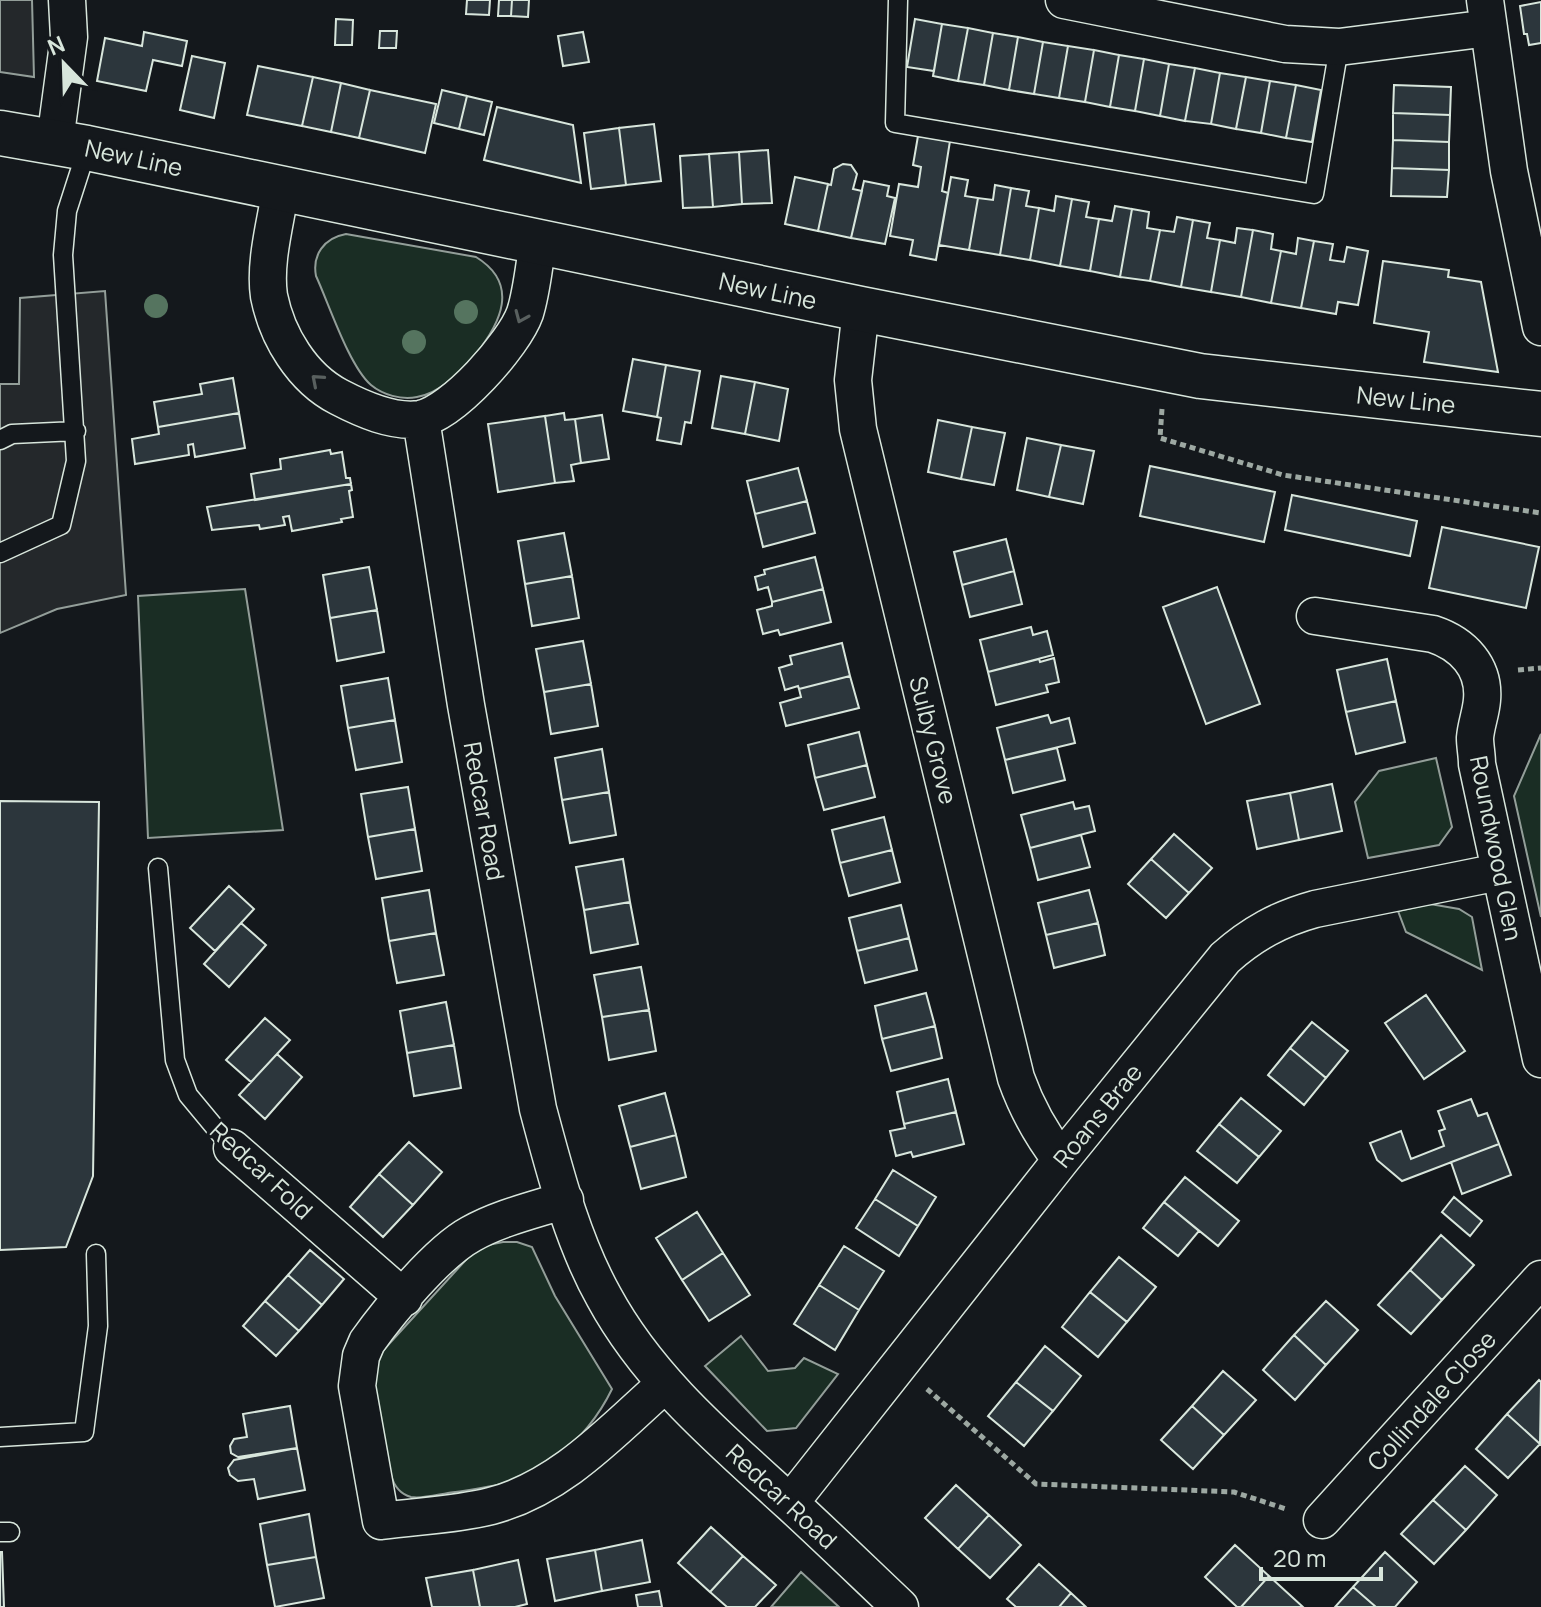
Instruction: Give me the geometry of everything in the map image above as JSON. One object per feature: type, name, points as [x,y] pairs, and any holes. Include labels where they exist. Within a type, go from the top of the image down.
[{"type":"main road","name":"New Line","points":[[0,133],[71,144],[861,309],[1200,376],[1541,414]]},
{"type":"street","points":[[67,0],[71,144]]},
{"type":"street","points":[[1064,0],[1285,44],[1339,47],[1487,14],[1509,171],[1541,327]]},
{"type":"street","points":[[281,187],[270,259],[269,293],[276,323],[290,350],[309,375],[333,394],[361,409],[390,417],[421,419],[448,404],[493,364],[511,340],[525,313],[538,242]]},
{"type":"street","name":"Sulby Grove","points":[[861,309],[853,380],[858,429],[1016,1078],[1042,1135],[1061,1160]]},
{"type":"street","name":"Redcar Road","points":[[421,419],[466,705],[538,1109],[582,1248],[603,1296],[631,1342],[665,1384],[900,1607]]},
{"type":"street","name":"Roundwood Glen","points":[[1315,616],[1433,634],[1449,639],[1471,659],[1482,687],[1475,738],[1477,764],[1541,1059]]},
{"type":"street","name":"Roans Brae","points":[[790,1503],[1061,1160],[1225,958],[1244,941],[1290,916],[1315,909],[1499,872]]},
{"type":"street","name":"Redcar Fold","points":[[232,1148],[404,1298]]},
{"type":"street","points":[[565,1200],[498,1221],[469,1234],[444,1255],[367,1342],[357,1386],[381,1521],[489,1507],[538,1487],[583,1457],[665,1384]]},
{"type":"street","name":"Collindale Close","points":[[1322,1520],[1541,1279]]},
{"type":"lane","points":[[898,0],[895,123],[1314,194],[1339,47]]},
{"type":"lane","points":[[0,553],[61,525],[76,461],[63,255],[71,144]]},
{"type":"lane","points":[[0,440],[12,434],[76,431]]},
{"type":"lane","name":"Redcar Fold","points":[[158,868],[175,1060],[188,1095],[232,1148]]},
{"type":"lane","points":[[0,1437],[84,1432],[98,1326],[96,1254]]},
{"type":"path","points":[[1160,438],[1283,475],[1541,513]]},
{"type":"path","points":[[899,1365],[1036,1484],[1234,1492],[1322,1520]]},
{"type":"green space","points":[[346,234],[476,257],[498,279],[502,304],[492,330],[463,368],[434,391],[411,398],[376,389],[363,376],[347,350],[315,268],[321,249],[331,239]]},
{"type":"green space","points":[[245,589],[283,830],[148,838],[138,596]]},
{"type":"green space","points":[[1541,734],[1541,917],[1514,796]]},
{"type":"green space","points":[[1436,758],[1452,827],[1439,845],[1368,858],[1355,802],[1379,771]]},
{"type":"green space","points":[[1430,904],[1459,909],[1472,917],[1482,970],[1406,932],[1398,911]]},
{"type":"green space","points":[[503,1242],[532,1247],[555,1296],[612,1389],[601,1409],[579,1436],[542,1468],[489,1486],[424,1497],[407,1496],[398,1489],[391,1475],[374,1381],[375,1370],[382,1352],[474,1251]]},
{"type":"green space","points":[[741,1336],[768,1371],[795,1368],[804,1358],[838,1374],[796,1428],[767,1431],[705,1366]]},
{"type":"green space","points":[[801,1572],[839,1607],[771,1607]]},
{"type":"shaded area","points":[[0,0],[32,0],[34,77],[0,72]]},
{"type":"shaded area","points":[[105,291],[126,595],[57,609],[0,633],[0,384],[19,384],[20,298]]},
{"type":"building","points":[[467,0],[490,0],[489,15],[466,14]]},
{"type":"building","points":[[499,0],[512,0],[511,16],[498,16]]},
{"type":"building","points":[[512,0],[529,0],[528,17],[511,16]]},
{"type":"building","points":[[1541,2],[1541,43],[1529,45],[1520,6]]},
{"type":"building","points":[[336,19],[353,20],[352,45],[335,45]]},
{"type":"building","points":[[915,19],[942,24],[934,71],[907,67]]},
{"type":"building","points":[[942,24],[968,28],[958,81],[933,76]]},
{"type":"building","points":[[968,28],[993,33],[984,85],[958,81]]},
{"type":"building","points":[[380,31],[397,31],[396,48],[379,48]]},
{"type":"building","points":[[144,32],[187,41],[182,66],[153,60],[146,91],[97,81],[105,38],[142,46]]},
{"type":"building","points":[[583,32],[589,62],[563,66],[558,36]]},
{"type":"building","points":[[993,33],[1018,37],[1009,90],[984,85]]},
{"type":"building","points":[[1018,37],[1043,42],[1034,94],[1009,90]]},
{"type":"building","points":[[1043,42],[1068,46],[1059,98],[1034,94]]},
{"type":"building","points":[[1068,46],[1094,50],[1085,102],[1059,98]]},
{"type":"building","points":[[1094,50],[1119,55],[1110,107],[1085,102]]},
{"type":"building","points":[[1119,55],[1144,59],[1135,111],[1110,107]]},
{"type":"building","points":[[192,56],[225,63],[214,118],[180,110]]},
{"type":"building","points":[[1144,59],[1169,64],[1160,116],[1135,111]]},
{"type":"building","points":[[1169,64],[1195,68],[1185,121],[1160,116]]},
{"type":"building","points":[[258,66],[313,77],[302,126],[247,115]]},
{"type":"building","points":[[1195,68],[1220,73],[1211,124],[1185,121]]},
{"type":"building","points":[[1220,73],[1246,77],[1236,129],[1211,124]]},
{"type":"building","points":[[313,77],[341,83],[331,132],[302,126]]},
{"type":"building","points":[[1246,77],[1270,81],[1261,133],[1236,129]]},
{"type":"building","points":[[1270,81],[1296,85],[1286,138],[1261,133]]},
{"type":"building","points":[[341,83],[370,90],[359,138],[331,132]]},
{"type":"building","points":[[1296,85],[1321,90],[1312,142],[1286,138]]},
{"type":"building","points":[[1394,85],[1451,87],[1450,115],[1393,113]]},
{"type":"building","points":[[370,90],[436,104],[425,153],[359,138]]},
{"type":"building","points":[[442,90],[467,96],[459,129],[434,123]]},
{"type":"building","points":[[467,96],[492,102],[484,135],[459,129]]},
{"type":"building","points":[[497,107],[573,125],[581,183],[484,160]]},
{"type":"building","points":[[1393,113],[1450,115],[1449,142],[1393,140]]},
{"type":"building","points":[[654,124],[661,181],[626,185],[619,128]]},
{"type":"building","points":[[619,128],[626,185],[591,189],[584,133]]},
{"type":"building","points":[[918,136],[950,141],[942,191],[948,193],[936,260],[910,255],[913,240],[890,236],[899,184],[918,187],[921,167],[913,165]]},
{"type":"building","points":[[1393,140],[1449,142],[1449,170],[1392,168]]},
{"type":"building","points":[[768,150],[772,203],[742,204],[739,152]]},
{"type":"building","points":[[739,152],[742,204],[713,207],[709,154]]},
{"type":"building","points":[[709,154],[713,207],[683,208],[680,156]]},
{"type":"building","points":[[843,164],[851,165],[857,174],[853,189],[862,191],[851,238],[818,231],[828,184],[831,185],[834,169]]},
{"type":"building","points":[[1392,168],[1449,170],[1447,197],[1391,196]]},
{"type":"building","points":[[795,177],[828,184],[818,231],[785,224]]},
{"type":"building","points":[[951,177],[968,180],[965,196],[978,198],[969,250],[939,245]]},
{"type":"building","points":[[864,181],[889,186],[887,196],[895,198],[885,244],[851,238]]},
{"type":"building","points":[[995,185],[1011,188],[1000,255],[969,250],[978,198],[993,200]]},
{"type":"building","points":[[1011,188],[1029,191],[1026,206],[1039,208],[1030,260],[1000,255]]},
{"type":"building","points":[[1056,196],[1072,199],[1060,266],[1030,260],[1039,208],[1054,211]]},
{"type":"building","points":[[1072,199],[1089,202],[1086,217],[1099,219],[1090,271],[1060,266]]},
{"type":"building","points":[[1115,206],[1132,209],[1120,277],[1090,271],[1099,219],[1112,221]]},
{"type":"building","points":[[1132,209],[1149,212],[1147,228],[1160,230],[1150,281],[1120,277]]},
{"type":"building","points":[[1177,217],[1193,220],[1181,287],[1150,281],[1160,230],[1174,232]]},
{"type":"building","points":[[1193,220],[1210,223],[1207,238],[1220,240],[1211,292],[1181,287]]},
{"type":"building","points":[[1237,228],[1253,230],[1241,297],[1211,292],[1220,240],[1235,243]]},
{"type":"building","points":[[1253,230],[1273,234],[1271,249],[1281,251],[1271,303],[1241,297]]},
{"type":"building","points":[[1298,238],[1314,241],[1301,308],[1271,303],[1281,251],[1296,254]]},
{"type":"building","points":[[1314,241],[1333,244],[1330,260],[1344,262],[1347,247],[1368,251],[1358,305],[1338,302],[1336,314],[1301,308]]},
{"type":"building","points":[[1383,261],[1449,270],[1448,277],[1481,282],[1498,372],[1424,362],[1429,332],[1374,323]]},
{"type":"building","points":[[633,359],[666,365],[657,417],[623,411]]},
{"type":"building","points":[[666,365],[700,371],[691,423],[685,422],[681,444],[657,440],[661,418],[657,417]]},
{"type":"building","points":[[721,376],[755,382],[745,434],[712,428]]},
{"type":"building","points":[[233,378],[239,413],[158,427],[154,402],[202,394],[200,384]]},
{"type":"building","points":[[755,382],[788,389],[779,441],[745,434]]},
{"type":"building","points":[[239,413],[245,448],[195,457],[193,444],[188,445],[189,455],[135,464],[132,439],[159,434],[158,427]]},
{"type":"building","points":[[564,413],[565,420],[575,419],[581,463],[571,465],[574,481],[555,483],[545,416]]},
{"type":"building","points":[[602,415],[609,459],[581,463],[575,419]]},
{"type":"building","points":[[545,416],[555,483],[498,492],[488,424]]},
{"type":"building","points":[[938,420],[972,427],[961,479],[928,472]]},
{"type":"building","points":[[972,427],[1005,433],[994,485],[961,479]]},
{"type":"building","points":[[1027,438],[1061,445],[1049,497],[1017,490]]},
{"type":"building","points":[[1061,445],[1094,451],[1083,504],[1049,497]]},
{"type":"building","points":[[330,450],[331,454],[342,452],[346,478],[350,478],[351,484],[255,500],[251,474],[281,469],[280,459]]},
{"type":"building","points":[[1150,466],[1275,492],[1264,542],[1140,516]]},
{"type":"building","points":[[798,468],[807,501],[755,514],[747,481]]},
{"type":"building","points":[[351,484],[352,490],[349,491],[353,517],[341,519],[342,522],[292,531],[289,516],[283,517],[285,525],[212,530],[207,507]]},
{"type":"building","points":[[1292,495],[1417,521],[1410,556],[1285,530]]},
{"type":"building","points":[[807,501],[815,533],[763,547],[755,514]]},
{"type":"building","points":[[1442,527],[1539,547],[1526,608],[1429,588]]},
{"type":"building","points":[[564,533],[572,576],[525,584],[518,541]]},
{"type":"building","points":[[1006,539],[1014,571],[962,585],[954,552]]},
{"type":"building","points":[[815,557],[823,589],[772,602],[768,587],[758,590],[755,577],[765,574],[764,570]]},
{"type":"building","points":[[369,567],[377,610],[330,618],[323,575]]},
{"type":"building","points":[[1014,571],[1022,604],[970,617],[962,585]]},
{"type":"building","points":[[572,576],[579,618],[532,626],[525,584]]},
{"type":"building","points":[[1217,587],[1260,704],[1206,724],[1163,607]]},
{"type":"building","points":[[823,589],[831,622],[780,635],[778,630],[763,634],[757,610],[772,606],[772,602]]},
{"type":"building","points":[[377,610],[384,652],[337,661],[330,618]]},
{"type":"building","points":[[1031,627],[1033,635],[1047,631],[1053,655],[988,672],[980,640]]},
{"type":"building","points":[[583,641],[591,684],[544,692],[536,649]]},
{"type":"building","points":[[842,643],[850,676],[785,690],[779,668],[792,664],[790,656]]},
{"type":"building","points":[[1054,658],[1059,682],[1046,685],[1048,692],[996,705],[988,672]]},
{"type":"building","points":[[1387,659],[1396,701],[1346,712],[1337,670]]},
{"type":"building","points":[[850,676],[859,708],[786,726],[780,703],[801,697],[799,689]]},
{"type":"building","points":[[388,678],[395,720],[348,728],[341,686]]},
{"type":"building","points":[[591,684],[598,726],[551,734],[544,692]]},
{"type":"building","points":[[1396,701],[1405,742],[1356,754],[1346,712]]},
{"type":"building","points":[[1048,715],[1051,723],[1069,718],[1075,743],[1005,760],[997,728]]},
{"type":"building","points":[[395,720],[402,762],[356,770],[348,728]]},
{"type":"building","points":[[859,732],[867,765],[815,778],[808,745]]},
{"type":"building","points":[[1057,748],[1065,780],[1013,793],[1005,760]]},
{"type":"building","points":[[602,749],[609,792],[562,800],[555,758]]},
{"type":"building","points":[[867,765],[875,797],[824,810],[815,778]]},
{"type":"building","points":[[1332,784],[1342,831],[1299,840],[1290,793]]},
{"type":"building","points":[[408,787],[415,829],[368,837],[361,794]]},
{"type":"building","points":[[609,792],[616,835],[570,843],[562,800]]},
{"type":"building","points":[[1290,793],[1299,840],[1257,849],[1247,801]]},
{"type":"building","points":[[0,801],[99,802],[93,1176],[66,1247],[0,1250]]},
{"type":"building","points":[[1073,802],[1075,809],[1089,806],[1095,831],[1030,848],[1021,815]]},
{"type":"building","points":[[884,817],[892,850],[840,863],[832,830]]},
{"type":"building","points":[[415,829],[422,871],[376,879],[368,837]]},
{"type":"building","points":[[1174,834],[1212,868],[1189,893],[1151,859]]},
{"type":"building","points":[[1081,835],[1090,867],[1038,880],[1030,848]]},
{"type":"building","points":[[892,850],[900,882],[849,896],[840,863]]},
{"type":"building","points":[[623,859],[630,902],[584,910],[576,867]]},
{"type":"building","points":[[1151,859],[1189,893],[1166,918],[1128,884]]},
{"type":"building","points":[[229,886],[254,909],[215,951],[190,928]]},
{"type":"building","points":[[429,890],[436,933],[389,941],[382,898]]},
{"type":"building","points":[[1089,890],[1098,923],[1046,935],[1038,903]]},
{"type":"building","points":[[630,902],[638,944],[591,953],[584,910]]},
{"type":"building","points":[[901,905],[909,938],[857,951],[849,918]]},
{"type":"building","points":[[241,923],[266,945],[229,987],[204,964]]},
{"type":"building","points":[[1098,923],[1105,955],[1054,968],[1046,935]]},
{"type":"building","points":[[436,933],[444,975],[397,983],[389,941]]},
{"type":"building","points":[[909,938],[917,970],[865,983],[857,951]]},
{"type":"building","points":[[641,967],[649,1010],[602,1017],[594,975]]},
{"type":"building","points":[[926,993],[935,1026],[882,1039],[875,1006]]},
{"type":"building","points":[[1426,995],[1465,1051],[1424,1079],[1385,1023]]},
{"type":"building","points":[[446,1002],[454,1045],[407,1053],[400,1011]]},
{"type":"building","points":[[649,1010],[656,1051],[609,1060],[602,1017]]},
{"type":"building","points":[[265,1018],[290,1040],[251,1082],[226,1060]]},
{"type":"building","points":[[1312,1022],[1348,1051],[1326,1078],[1290,1048]]},
{"type":"building","points":[[935,1026],[942,1058],[891,1071],[882,1039]]},
{"type":"building","points":[[454,1045],[461,1088],[414,1096],[407,1053]]},
{"type":"building","points":[[1290,1048],[1326,1078],[1304,1105],[1268,1075]]},
{"type":"building","points":[[277,1054],[302,1077],[265,1119],[239,1095]]},
{"type":"building","points":[[948,1079],[956,1112],[904,1124],[897,1092]]},
{"type":"building","points":[[665,1093],[676,1135],[630,1147],[619,1106]]},
{"type":"building","points":[[1241,1098],[1281,1131],[1259,1157],[1219,1124]]},
{"type":"building","points":[[1471,1099],[1478,1116],[1487,1113],[1499,1144],[1402,1181],[1377,1160],[1370,1143],[1401,1131],[1411,1159],[1444,1146],[1439,1131],[1445,1129],[1438,1111]]},
{"type":"building","points":[[956,1112],[964,1144],[913,1157],[911,1152],[896,1156],[890,1131],[905,1128],[904,1124]]},
{"type":"building","points":[[1219,1124],[1259,1157],[1237,1183],[1197,1151]]},
{"type":"building","points":[[676,1135],[686,1177],[641,1189],[630,1147]]},
{"type":"building","points":[[409,1142],[442,1172],[413,1205],[379,1174]]},
{"type":"building","points":[[1499,1144],[1511,1175],[1462,1194],[1451,1162]]},
{"type":"building","points":[[893,1170],[936,1197],[918,1226],[875,1199]]},
{"type":"building","points":[[379,1174],[413,1205],[383,1237],[350,1207]]},
{"type":"building","points":[[1185,1177],[1239,1221],[1218,1246],[1164,1202]]},
{"type":"building","points":[[1454,1197],[1482,1221],[1470,1236],[1442,1212]]},
{"type":"building","points":[[875,1199],[918,1226],[899,1256],[856,1228]]},
{"type":"building","points":[[1164,1202],[1199,1231],[1178,1256],[1143,1228]]},
{"type":"building","points":[[697,1212],[723,1253],[682,1280],[656,1238]]},
{"type":"building","points":[[1441,1235],[1474,1265],[1442,1300],[1410,1270]]},
{"type":"building","points":[[844,1246],[884,1271],[859,1310],[819,1285]]},
{"type":"building","points":[[310,1250],[344,1279],[322,1305],[288,1275]]},
{"type":"building","points":[[723,1253],[750,1295],[709,1321],[682,1280]]},
{"type":"building","points":[[1119,1257],[1156,1287],[1127,1322],[1090,1292]]},
{"type":"building","points":[[1410,1270],[1442,1300],[1411,1334],[1378,1305]]},
{"type":"building","points":[[288,1275],[322,1305],[299,1331],[265,1301]]},
{"type":"building","points":[[819,1285],[859,1310],[835,1350],[794,1324]]},
{"type":"building","points":[[1090,1292],[1127,1322],[1098,1357],[1062,1327]]},
{"type":"building","points":[[265,1301],[299,1331],[276,1356],[243,1326]]},
{"type":"building","points":[[1326,1301],[1358,1330],[1326,1365],[1294,1335]]},
{"type":"building","points":[[1294,1335],[1326,1365],[1295,1400],[1263,1370]]},
{"type":"building","points":[[1045,1346],[1081,1376],[1053,1411],[1016,1382]]},
{"type":"building","points":[[1223,1371],[1256,1400],[1224,1435],[1192,1406]]},
{"type":"building","points":[[1539,1380],[1541,1382],[1540,1444],[1507,1414]]},
{"type":"building","points":[[1016,1382],[1053,1411],[1024,1446],[988,1416]]},
{"type":"building","points":[[290,1406],[297,1448],[238,1457],[231,1453],[230,1446],[234,1439],[247,1437],[243,1414]]},
{"type":"building","points":[[1192,1406],[1224,1435],[1193,1469],[1161,1440]]},
{"type":"building","points":[[1507,1414],[1540,1444],[1508,1478],[1476,1449]]},
{"type":"building","points":[[297,1448],[305,1490],[258,1499],[254,1479],[238,1481],[230,1475],[228,1468],[234,1460]]},
{"type":"building","points":[[1465,1466],[1497,1495],[1466,1530],[1433,1500]]},
{"type":"building","points":[[956,1485],[989,1515],[958,1549],[925,1518]]},
{"type":"building","points":[[1433,1500],[1466,1530],[1434,1564],[1401,1534]]},
{"type":"building","points":[[309,1514],[316,1557],[267,1565],[260,1524]]},
{"type":"building","points":[[989,1515],[1021,1545],[990,1578],[958,1549]]},
{"type":"building","points":[[711,1527],[743,1556],[710,1592],[678,1563]]},
{"type":"building","points":[[642,1540],[650,1582],[602,1591],[595,1550]]},
{"type":"building","points":[[1235,1545],[1269,1576],[1241,1607],[1237,1607],[1205,1577]]},
{"type":"building","points":[[595,1550],[602,1591],[555,1601],[547,1559]]},
{"type":"building","points":[[2,1552],[4,1607],[0,1607]]},
{"type":"building","points":[[1385,1552],[1417,1582],[1395,1607],[1376,1607],[1353,1587]]},
{"type":"building","points":[[743,1556],[776,1585],[755,1607],[727,1607],[710,1592]]},
{"type":"building","points":[[316,1557],[324,1598],[275,1607],[267,1565]]},
{"type":"building","points":[[518,1560],[527,1604],[480,1607],[473,1570]]},
{"type":"building","points":[[1039,1564],[1071,1593],[1059,1607],[1016,1607],[1007,1599]]},
{"type":"building","points":[[473,1570],[480,1607],[432,1607],[426,1578]]},
{"type":"building","points":[[1269,1576],[1303,1607],[1241,1607]]},
{"type":"building","points":[[1353,1587],[1376,1607],[1335,1607]]},
{"type":"building","points":[[659,1591],[662,1607],[638,1607],[636,1595]]},
{"type":"building","points":[[1071,1593],[1086,1607],[1059,1607]]}]
